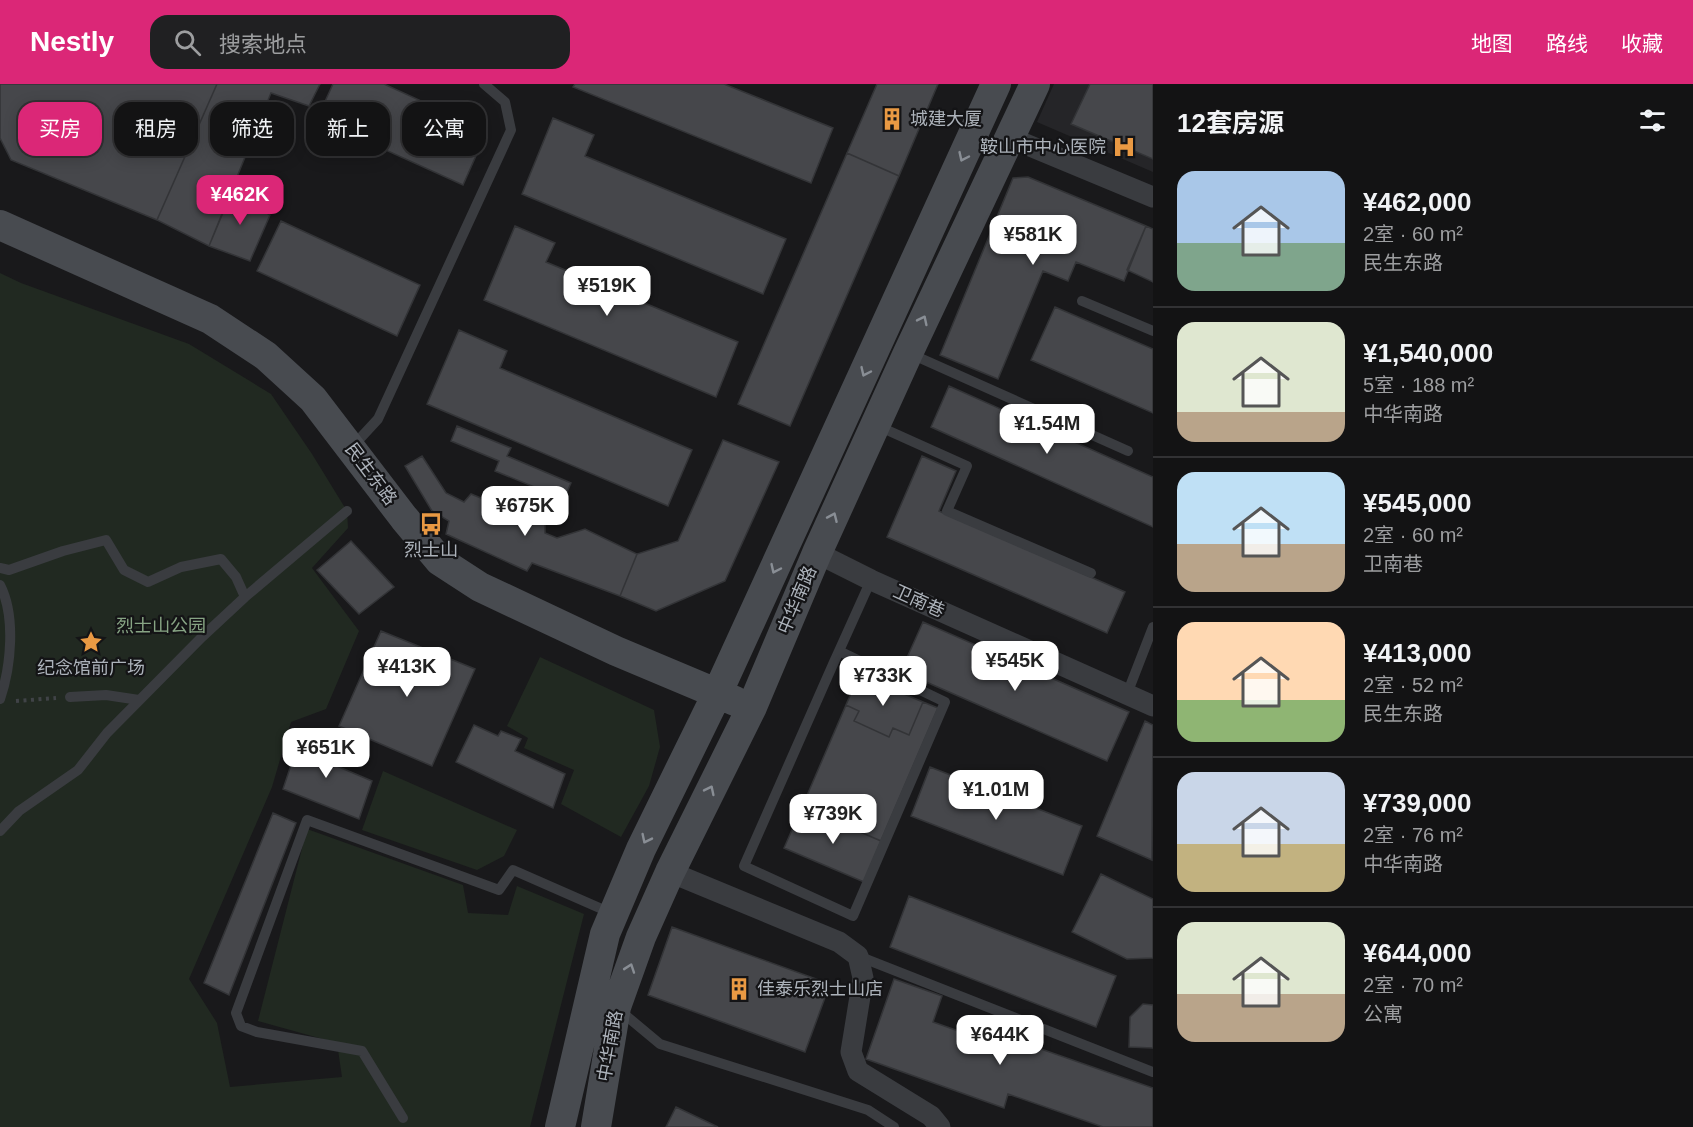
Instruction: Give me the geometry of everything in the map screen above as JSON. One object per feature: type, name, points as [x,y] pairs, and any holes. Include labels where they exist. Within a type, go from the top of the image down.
[{"type":"main road","name":"中华南路","points":[[560,1127],[605,934],[641,849],[717,694],[996,84]]},
{"type":"main road","name":"中华南路","points":[[596,1127],[616,1007],[641,937],[670,872],[752,707],[817,553],[908,352],[1035,84]]},
{"type":"main road","name":"民生东路","points":[[0,225],[210,319],[266,356],[313,399],[404,518],[440,561],[480,587],[616,651],[752,707]]},
{"type":"street","points":[[1011,138],[1153,197]]},
{"type":"street","name":"卫南巷","points":[[817,553],[871,580],[1153,706]]},
{"type":"street","points":[[670,872],[839,942],[858,956],[863,978],[851,1052],[858,1071],[931,1116],[940,1127]]},
{"type":"lane","points":[[350,448],[378,419],[511,130],[505,102],[484,84]]},
{"type":"lane","points":[[1082,301],[1153,331]]},
{"type":"lane","points":[[908,352],[1128,451]]},
{"type":"lane","points":[[875,425],[967,466],[947,511],[1091,573]]},
{"type":"lane","points":[[0,831],[19,811],[78,770],[107,733],[245,597],[347,512]]},
{"type":"lane","points":[[0,568],[9,570],[63,550],[106,540],[124,570],[148,582],[181,567],[221,559],[236,577],[245,597]]},
{"type":"lane","points":[[839,651],[945,702],[853,916],[744,866],[839,651],[871,580]]},
{"type":"lane","points":[[0,585],[10,624],[10,650],[0,699]]},
{"type":"lane","points":[[1126,694],[1153,627]]},
{"type":"lane","points":[[70,698],[106,695],[139,700]]},
{"type":"lane","points":[[403,1118],[362,1051],[257,1032],[241,1026],[236,1012],[308,820],[499,890],[513,870],[614,914]]},
{"type":"lane","points":[[858,956],[1153,1072]]},
{"type":"lane","points":[[616,1007],[660,1044],[868,1110],[894,1127]]},
{"type":"path","points":[[12,701],[70,698]]},
{"type":"shaded area","name":"鞍山市中心医院","points":[[1054,84],[1153,84],[1153,172],[1037,122]]},
{"type":"green space","name":"烈士山公园","points":[[0,273],[21,283],[189,344],[271,394],[347,511],[348,528],[312,568],[359,631],[326,709],[291,722],[272,787],[189,979],[217,1023],[230,1087],[342,1077],[337,1043],[258,1021],[307,829],[463,885],[468,913],[508,915],[517,886],[584,914],[530,1127],[0,1127]]},
{"type":"green space","points":[[540,657],[654,710],[660,747],[649,786],[621,837],[561,804],[574,770],[524,748],[528,738],[507,726]]},
{"type":"green space","points":[[383,771],[517,830],[504,856],[477,870],[362,830]]},
{"type":"building","points":[[0,84],[217,84],[198,127],[198,102],[114,102],[114,156],[185,156],[157,220],[11,160],[0,138]]},
{"type":"building","points":[[217,84],[320,84],[311,102],[306,102],[306,105],[271,93],[267,102],[210,102],[210,156],[245,156],[209,246],[157,220],[185,156],[198,156],[198,127]]},
{"type":"building","points":[[333,84],[384,84],[423,102],[402,102],[402,156],[476,156],[463,185],[390,152],[390,102],[325,102]]},
{"type":"building","points":[[575,84],[724,84],[833,128],[811,183],[573,87]]},
{"type":"building","name":"城建大厦","points":[[877,84],[938,84],[899,176],[847,153]]},
{"type":"building","name":"鞍山市中心医院","points":[[1090,84],[1153,84],[1153,159],[1071,124]]},
{"type":"building","points":[[553,118],[594,135],[585,156],[786,239],[763,294],[522,194]]},
{"type":"building","points":[[847,153],[899,176],[790,426],[738,404]]},
{"type":"building","points":[[238,177],[250,203],[270,215],[250,261],[209,246]]},
{"type":"building","points":[[1028,177],[1146,226],[1124,281],[1076,262],[1068,281],[1043,271],[998,379],[940,355],[1013,178]]},
{"type":"building","points":[[281,221],[420,285],[397,336],[257,271]]},
{"type":"building","points":[[515,226],[555,243],[546,262],[738,342],[716,397],[484,300]]},
{"type":"building","points":[[1146,226],[1153,229],[1153,282],[1127,270]]},
{"type":"building","points":[[1055,307],[1153,349],[1153,413],[1031,360]]},
{"type":"building","points":[[459,330],[507,351],[500,368],[692,450],[668,506],[427,404]]},
{"type":"building","points":[[949,386],[1153,477],[1153,527],[931,427]]},
{"type":"building","points":[[457,426],[511,448],[507,456],[571,483],[564,499],[495,471],[499,461],[451,441]]},
{"type":"building","points":[[723,440],[779,462],[725,581],[656,611],[620,596],[637,554],[678,541]]},
{"type":"building","points":[[422,456],[446,493],[464,502],[471,494],[545,524],[545,533],[557,538],[585,529],[637,554],[620,596],[532,563],[527,571],[446,534],[449,521],[432,511],[405,466]]},
{"type":"building","points":[[922,456],[956,471],[939,511],[1125,592],[1107,633],[887,537]]},
{"type":"building","points":[[351,541],[394,587],[359,614],[317,570]]},
{"type":"building","points":[[923,622],[1129,712],[1107,761],[901,671]]},
{"type":"building","points":[[381,631],[475,669],[432,766],[339,726]]},
{"type":"building","points":[[859,675],[923,702],[909,735],[893,728],[889,737],[854,721],[859,711],[846,705]]},
{"type":"building","points":[[923,702],[938,708],[881,841],[802,807],[846,705],[859,711],[854,721],[889,737],[893,728],[909,735]]},
{"type":"building","points":[[1145,721],[1153,725],[1152,860],[1097,836]]},
{"type":"building","points":[[474,725],[498,736],[501,731],[521,739],[515,751],[565,774],[553,808],[456,762]]},
{"type":"building","points":[[301,735],[338,748],[332,764],[372,781],[359,819],[283,789]]},
{"type":"building","points":[[930,767],[1082,826],[1063,875],[911,816]]},
{"type":"building","points":[[802,807],[881,841],[864,882],[784,848]]},
{"type":"building","points":[[273,813],[296,823],[229,995],[204,983]]},
{"type":"building","points":[[1101,874],[1153,899],[1153,958],[1127,959],[1072,932]]},
{"type":"building","points":[[909,896],[1116,976],[1096,1027],[890,947]]},
{"type":"building","name":"佳泰乐烈士山店","points":[[672,927],[830,984],[805,1052],[648,995]]},
{"type":"building","points":[[894,979],[942,996],[933,1022],[1015,1051],[1018,1041],[1153,1088],[1153,1127],[1103,1127],[1008,1094],[1004,1108],[866,1059]]},
{"type":"building","points":[[1143,1004],[1153,1005],[1153,1048],[1129,1047],[1130,1017]]},
{"type":"building","points":[[676,1107],[718,1127],[666,1127]]},
{"type":"place","name":"城建大厦","points":[[892,119]]},
{"type":"place","name":"鞍山市中心医院","points":[[1124,147]]},
{"type":"place","name":"烈士山","points":[[431,524]]},
{"type":"place","name":"纪念馆前广场","points":[[91,642]]},
{"type":"place","name":"佳泰乐烈士山店","points":[[739,989]]}]
